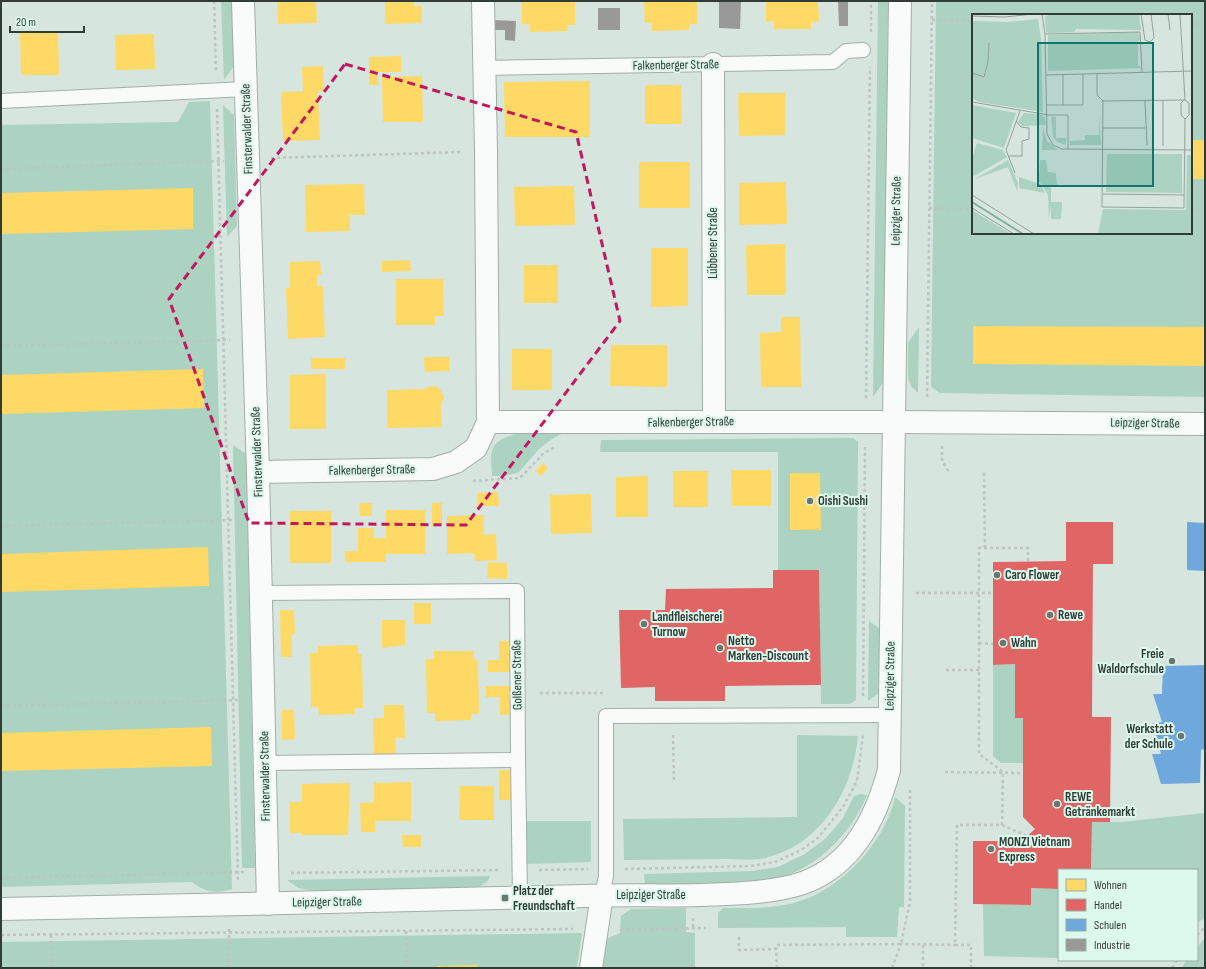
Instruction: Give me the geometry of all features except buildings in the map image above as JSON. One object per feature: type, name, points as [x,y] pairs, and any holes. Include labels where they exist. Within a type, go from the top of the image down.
[{"type":"street","name":"Finsterwalder Straße","points":[[243,1],[258,472],[268,904]]},
{"type":"street","name":"Falkenberger Straße","points":[[258,472],[433,469],[456,462],[476,448],[488,422],[486,151],[483,1]]},
{"type":"street","name":"Leipziger Straße","points":[[1,908],[268,904],[602,895],[706,896],[762,892],[803,883],[827,870],[857,844],[875,812],[889,770],[900,1]]},
{"type":"street","name":"Lübbener Straße","points":[[713,64],[714,422]]},
{"type":"street","name":"Falkenberger Straße","points":[[488,422],[893,422]]},
{"type":"street","name":"Leipziger Straße","points":[[893,422],[1205,424]]},
{"type":"street","points":[[591,968],[602,895]]},
{"type":"lane","name":"Falkenberger Straße","points":[[485,68],[833,62],[846,51],[863,50]]},
{"type":"lane","points":[[1,101],[246,88]]},
{"type":"lane","name":"Golßener Straße","points":[[261,593],[517,591],[518,760]]},
{"type":"lane","points":[[602,895],[606,869],[606,716],[890,715]]},
{"type":"lane","points":[[265,763],[518,760],[520,897]]},
{"type":"path","points":[[214,1],[239,872]]},
{"type":"path","points":[[871,1],[871,33]]},
{"type":"path","points":[[926,397],[932,1]]},
{"type":"path","points":[[932,20],[972,21]]},
{"type":"path","points":[[1192,24],[1205,24]]},
{"type":"path","points":[[1,878],[239,872],[267,873],[751,866],[775,862],[801,850],[816,839],[843,807],[857,781],[862,737],[870,65]]},
{"type":"path","points":[[1,169],[486,151]]},
{"type":"path","points":[[929,208],[972,209]]},
{"type":"path","points":[[1192,210],[1205,210]]},
{"type":"path","points":[[1,346],[223,340]]},
{"type":"path","points":[[942,442],[942,461],[949,472]]},
{"type":"path","points":[[470,481],[520,478],[544,453],[557,446]]},
{"type":"path","points":[[984,473],[985,548]]},
{"type":"path","points":[[821,502],[865,502]]},
{"type":"path","points":[[1,526],[229,520]]},
{"type":"path","points":[[1003,772],[978,754],[979,548],[1028,548],[1028,562]]},
{"type":"path","points":[[911,593],[993,593]]},
{"type":"path","points":[[979,643],[994,644]]},
{"type":"path","points":[[946,670],[979,670]]},
{"type":"path","points":[[540,693],[606,693]]},
{"type":"path","points":[[1,706],[234,700]]},
{"type":"path","points":[[673,716],[674,783]]},
{"type":"path","points":[[945,772],[1023,773]]},
{"type":"path","points":[[1002,825],[1003,772]]},
{"type":"path","points":[[892,968],[901,944],[910,902],[910,779]]},
{"type":"path","points":[[954,945],[957,825],[1002,825],[1027,836]]},
{"type":"path","points":[[476,924],[476,930]]},
{"type":"path","points":[[1,935],[706,928]]},
{"type":"path","points":[[406,930],[407,968]]},
{"type":"path","points":[[50,934],[51,968]]},
{"type":"path","points":[[739,937],[739,950],[776,949]]},
{"type":"path","points":[[777,968],[776,945],[901,944],[971,945],[971,968]]},
{"type":"path","points":[[923,945],[923,968]]},
{"type":"highlighted area","points":[[345,64],[576,132],[620,321],[466,525],[249,523],[169,299]]},
{"type":"green space","points":[[221,1],[232,1],[234,66],[224,80]]},
{"type":"green space","points":[[878,1],[888,1],[884,381],[873,397]]},
{"type":"green space","points":[[936,1],[1205,1],[1205,397],[940,393],[931,387]]},
{"type":"green space","points":[[210,101],[232,889],[215,892],[201,888],[192,882],[1,887],[1,125],[178,122],[189,102]]},
{"type":"green space","points":[[223,105],[234,115],[237,226],[227,237]]},
{"type":"green space","points":[[919,327],[918,393],[911,386],[908,378],[908,343]]},
{"type":"green space","points":[[565,432],[552,439],[539,449],[519,472],[505,476],[492,476],[492,449],[499,441],[517,434]]},
{"type":"green space","points":[[853,438],[858,442],[856,700],[850,704],[821,704],[819,570],[778,570],[778,452],[600,452],[601,440]]},
{"type":"green space","points":[[233,445],[246,454],[255,868],[242,868]]},
{"type":"green space","points":[[869,621],[880,629],[880,692],[868,701]]},
{"type":"green space","points":[[1015,664],[1015,717],[1023,718],[1023,763],[1001,763],[993,756],[993,665]]},
{"type":"green space","points":[[797,735],[858,736],[855,756],[841,795],[831,812],[818,828],[802,841],[785,851],[760,859],[624,860],[623,819],[797,817]]},
{"type":"green space","points":[[860,794],[867,795],[861,809],[843,835],[820,857],[808,866],[794,873],[771,880],[756,882],[645,885],[644,874],[752,871],[778,867],[805,854],[826,838],[843,818],[854,796]]},
{"type":"green space","points":[[895,797],[905,806],[904,907],[899,907],[897,937],[846,937],[846,927],[718,928],[718,913],[723,908],[750,908],[785,905],[811,897],[828,888],[858,863],[871,848],[890,814]]},
{"type":"green space","points":[[1205,813],[1205,918],[1198,922],[1198,869],[1091,869],[1092,822],[1122,822]]},
{"type":"green space","points":[[526,821],[591,821],[591,862],[526,864]]},
{"type":"green space","points":[[490,876],[488,881],[479,887],[315,891],[298,888],[287,880]]},
{"type":"green space","points":[[1031,888],[1058,889],[1058,958],[984,956],[983,904],[1030,905]]},
{"type":"green space","points":[[686,908],[686,932],[695,933],[695,968],[602,968],[606,939],[620,933],[621,916],[631,909]]},
{"type":"green space","points":[[582,933],[577,968],[1,968],[1,942]]},
{"type":"green space","points":[[1205,938],[1205,968],[1182,968],[1186,961],[1198,961],[1198,946]]},
{"type":"place","name":"Oishi Sushi","points":[[810,501]]},
{"type":"place","name":"Caro Flower","points":[[997,575]]},
{"type":"place","name":"Rewe","points":[[1050,615]]},
{"type":"place","name":"Landfleischerei Turnow","points":[[644,624]]},
{"type":"place","name":"Wahn","points":[[1003,643]]},
{"type":"place","name":"Netto Marken-Discount","points":[[720,648]]},
{"type":"place","name":"Freie Waldorfschule","points":[[1172,661]]},
{"type":"place","name":"Werkstatt der Schule","points":[[1181,736]]},
{"type":"place","name":"REWE Getränkemarkt","points":[[1057,804]]},
{"type":"place","name":"MONZI Vietnam Express","points":[[991,849]]},
{"type":"place","name":"Platz der Freundschaft","points":[[505,898]]}]
